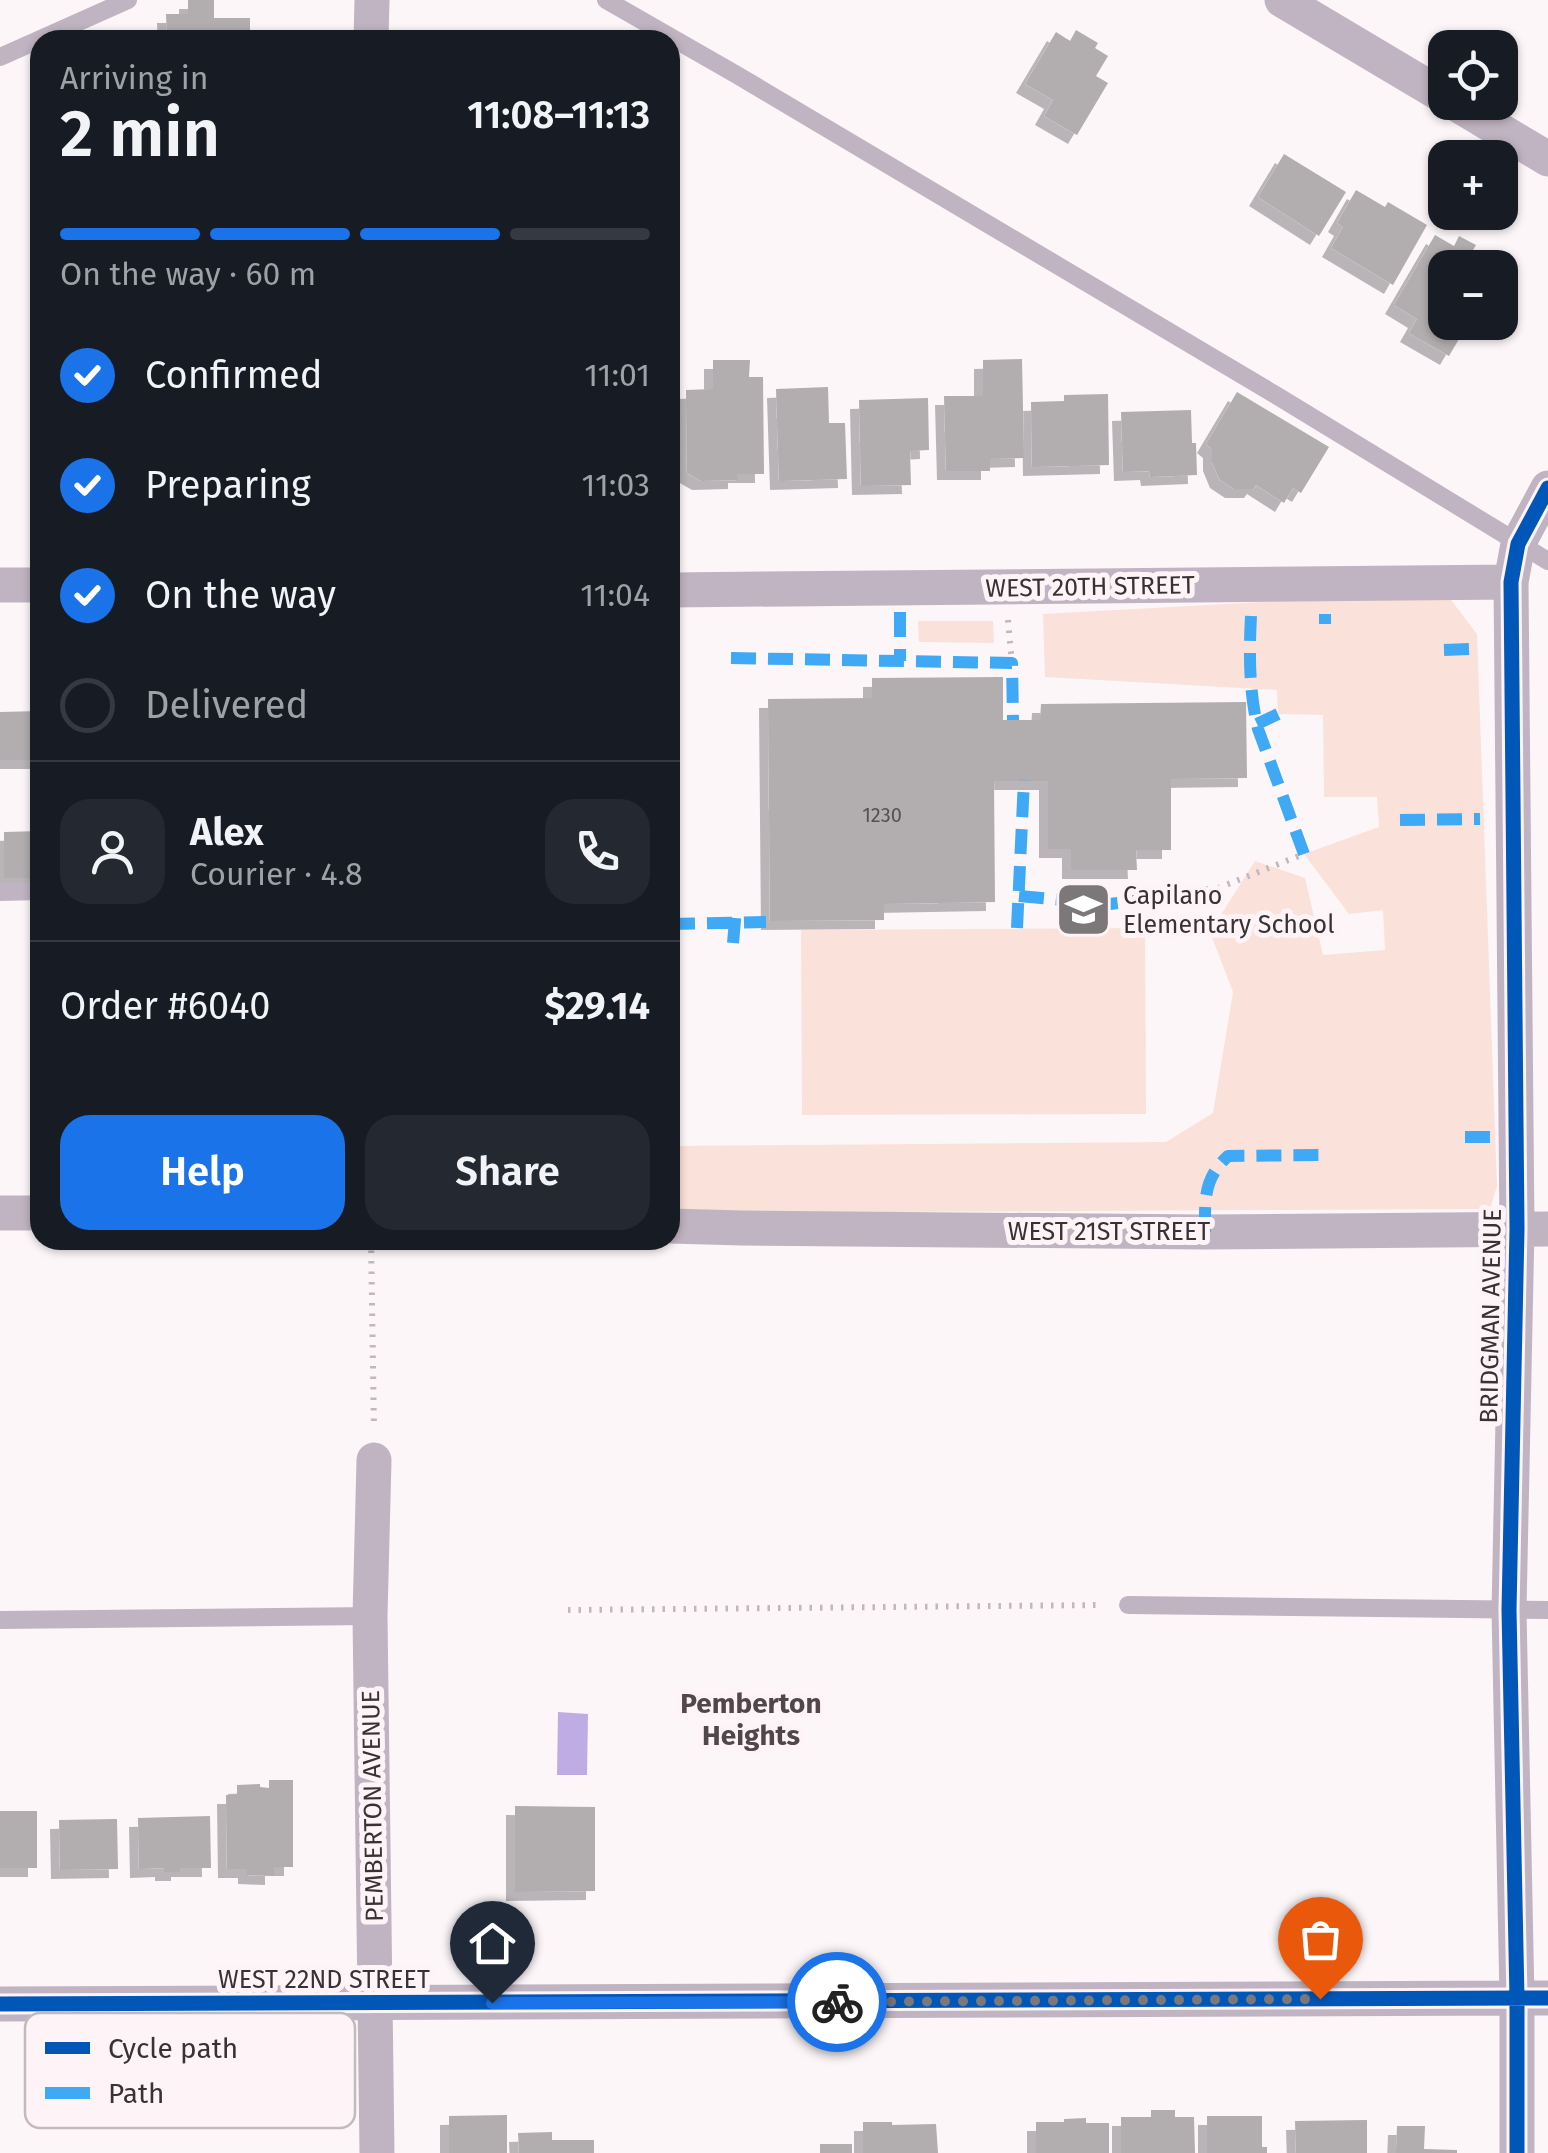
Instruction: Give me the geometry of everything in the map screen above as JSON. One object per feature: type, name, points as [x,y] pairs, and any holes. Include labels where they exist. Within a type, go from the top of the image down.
[{"type":"street","points":[[372,0],[372,30]]},
{"type":"street","points":[[1282,0],[1428,88]]},
{"type":"street","points":[[1483,120],[1548,159]]},
{"type":"street","name":"BRIDGMAN AVENUE","points":[[1517,2153],[1532,1998],[1509,1610],[1533,1229],[1511,582],[1533,552],[1548,488]]},
{"type":"street","name":"WEST 20TH STREET","points":[[680,590],[1511,582]]},
{"type":"street","points":[[0,585],[30,585]]},
{"type":"street","points":[[0,1212],[30,1213]]},
{"type":"street","name":"WEST 21ST STREET","points":[[680,1226],[1206,1232],[1533,1229]]},
{"type":"street","name":"PEMBERTON AVENUE","points":[[374,1460],[370,1616],[376,2153]]},
{"type":"street","name":"WEST 22ND STREET","points":[[0,2004],[1532,1998]]},
{"type":"lane","points":[[61,30],[128,0]]},
{"type":"lane","points":[[606,0],[655,30]]},
{"type":"lane","points":[[0,57],[30,44]]},
{"type":"lane","points":[[680,45],[1279,397],[1533,552]]},
{"type":"lane","points":[[0,892],[30,891]]},
{"type":"lane","points":[[1128,1605],[1548,1610]]},
{"type":"lane","points":[[0,1620],[370,1616]]},
{"type":"path","points":[[1008,616],[1012,663]]},
{"type":"path","points":[[1208,892],[1304,854]]},
{"type":"path","points":[[371,1250],[374,1460]]},
{"type":"path","points":[[568,1610],[1128,1605]]},
{"type":"shaded area","points":[[1445,592],[1477,634],[1497,1186],[1490,1209],[680,1213],[680,1146],[1166,1142],[1213,1113],[1233,992],[1210,932],[1255,861],[1305,878],[1323,955],[1385,950],[1383,910],[1349,914],[1304,854],[1379,827],[1377,797],[1324,797],[1323,715],[1278,714],[1277,690],[1045,677],[1043,614]]},
{"type":"shaded area","points":[[918,621],[993,621],[994,643],[919,642]]},
{"type":"shaded area","points":[[1145,928],[1146,1114],[802,1115],[801,930]]},
{"type":"shaded area","points":[[558,1712],[588,1714],[587,1775],[557,1775]]},
{"type":"building","points":[[188,0],[214,0],[214,18],[250,18],[250,30],[167,30],[166,14],[188,14]]},
{"type":"building","points":[[1076,30],[1098,43],[1095,48],[1108,56],[1096,76],[1108,83],[1077,135],[1044,116],[1053,100],[1025,84],[1056,32],[1070,41]]},
{"type":"building","points":[[1284,154],[1346,192],[1319,236],[1258,197]]},
{"type":"building","points":[[1356,190],[1385,207],[1388,202],[1427,225],[1393,285],[1331,248],[1343,227],[1337,223]]},
{"type":"building","points":[[1435,235],[1454,246],[1459,236],[1476,245],[1473,250],[1428,250],[1428,340],[1458,340],[1449,356],[1409,333],[1417,319],[1394,305]]},
{"type":"building","points":[[1022,359],[1024,458],[990,459],[990,471],[946,471],[944,396],[983,396],[983,360]]},
{"type":"building","points":[[713,360],[750,360],[749,377],[763,377],[764,474],[701,481],[687,473],[686,390],[713,389]]},
{"type":"building","points":[[828,387],[829,423],[845,423],[847,479],[779,481],[776,389]]},
{"type":"building","points":[[1237,392],[1329,447],[1301,493],[1293,488],[1284,503],[1256,485],[1253,489],[1234,489],[1219,479],[1212,449],[1206,444]]},
{"type":"building","points":[[1108,394],[1109,465],[1032,467],[1031,402],[1064,401],[1064,395]]},
{"type":"building","points":[[928,398],[929,450],[910,451],[911,485],[861,486],[859,400]]},
{"type":"building","points":[[1191,410],[1197,475],[1150,477],[1149,471],[1123,472],[1121,412]]},
{"type":"building","points":[[1003,677],[1003,720],[1040,720],[1041,704],[1246,702],[1247,778],[1171,779],[1171,850],[1136,850],[1137,870],[1071,870],[1071,849],[1048,849],[1048,781],[994,781],[995,902],[884,904],[884,920],[770,921],[768,699],[872,698],[872,678]]},
{"type":"building","points":[[30,711],[30,760],[0,760],[0,712]]},
{"type":"building","points":[[30,831],[30,878],[4,878],[4,832]]},
{"type":"building","points":[[269,1780],[293,1780],[293,1867],[274,1867],[274,1876],[227,1869],[226,1795],[237,1795],[237,1785],[260,1784],[269,1788]]},
{"type":"building","points":[[515,1806],[595,1807],[595,1891],[515,1892]]},
{"type":"building","points":[[0,1811],[37,1811],[37,1868],[0,1868]]},
{"type":"building","points":[[210,1816],[211,1868],[180,1868],[180,1872],[139,1869],[138,1818]]},
{"type":"building","points":[[117,1819],[118,1869],[60,1870],[59,1820]]},
{"type":"building","points":[[1151,2110],[1175,2110],[1175,2117],[1194,2117],[1195,2153],[1121,2153],[1121,2117],[1151,2117]]},
{"type":"building","points":[[507,2115],[507,2153],[449,2153],[449,2116]]},
{"type":"building","points":[[1207,2116],[1262,2116],[1262,2147],[1267,2147],[1267,2153],[1207,2153]]},
{"type":"building","points":[[1086,2118],[1086,2123],[1109,2123],[1109,2153],[1036,2153],[1036,2122]]},
{"type":"building","points":[[1367,2120],[1367,2153],[1296,2153],[1295,2121]]},
{"type":"building","points":[[863,2122],[936,2124],[938,2153],[863,2153]]},
{"type":"building","points":[[1397,2126],[1425,2126],[1424,2149],[1457,2153],[1396,2153]]},
{"type":"building","points":[[552,2132],[552,2140],[594,2140],[594,2153],[519,2153],[518,2133]]},
{"type":"building","points":[[820,2144],[852,2144],[852,2153],[820,2153]]},
{"type":"marked path","points":[[900,612],[900,661]]},
{"type":"marked path","points":[[1325,614],[1325,624]]},
{"type":"marked path","points":[[1251,616],[1250,672],[1258,729],[1304,854]]},
{"type":"marked path","points":[[1444,650],[1472,649]]},
{"type":"marked path","points":[[731,658],[1012,663],[1013,720]]},
{"type":"marked path","points":[[1257,724],[1278,714]]},
{"type":"marked path","points":[[1017,928],[1024,780]]},
{"type":"marked path","points":[[1400,820],[1480,819]]},
{"type":"marked path","points":[[1019,896],[1110,904],[1208,892]]},
{"type":"marked path","points":[[733,943],[736,909]]},
{"type":"marked path","points":[[680,924],[766,922]]},
{"type":"marked path","points":[[1465,1137],[1500,1137]]},
{"type":"marked path","points":[[1205,1232],[1210,1182],[1228,1156],[1321,1155]]},
{"type":"cycle path","points":[[1517,2153],[1509,1610],[1517,1229],[1511,582],[1518,544],[1548,488]]},
{"type":"cycle path","points":[[0,2004],[1548,1998]]},
{"type":"way so far","points":[[837,2002],[1320,1999]]},
{"type":"place","name":"Capilano Elementary School","points":[[1084,909]]},
{"type":"district","name":"Pemberton Heights","points":[[751,1719]]},
{"type":"route","points":[[492,2003],[837,2002]]}]
